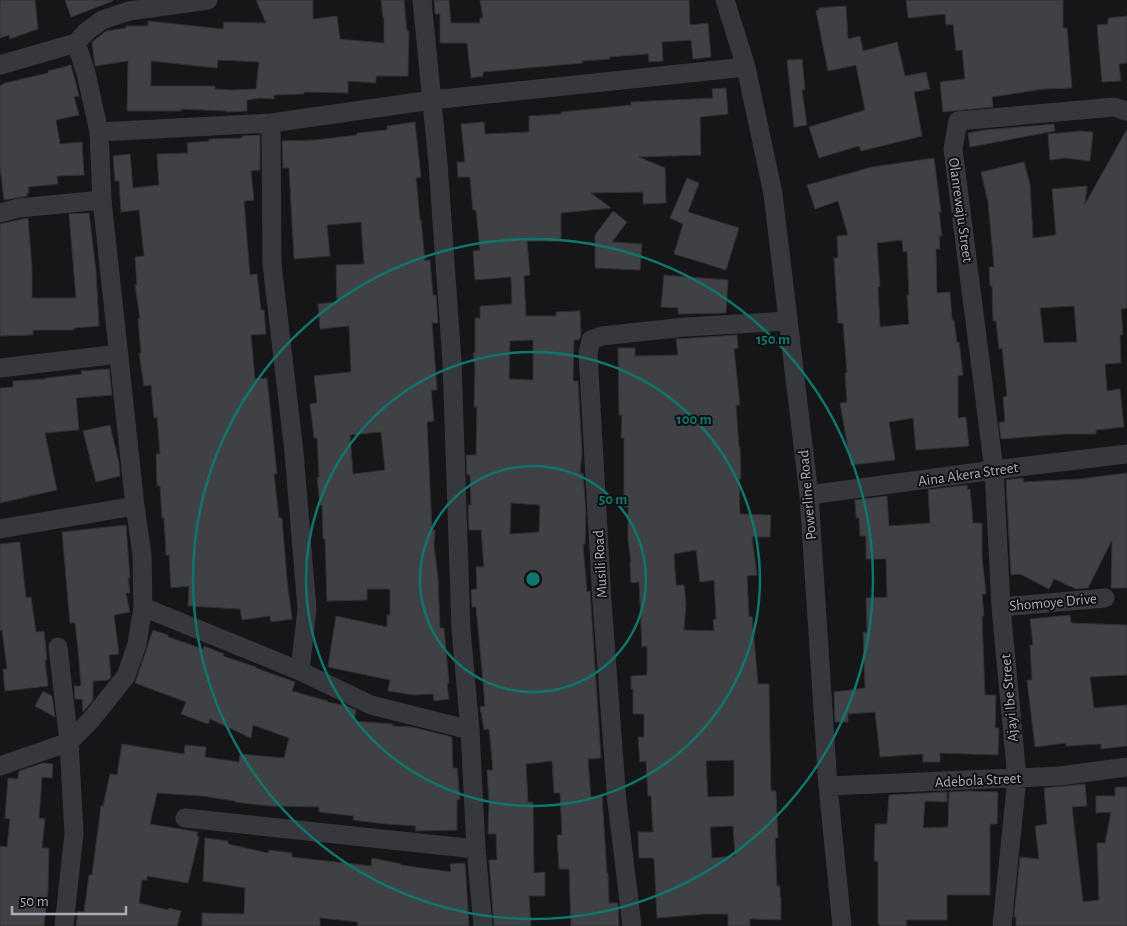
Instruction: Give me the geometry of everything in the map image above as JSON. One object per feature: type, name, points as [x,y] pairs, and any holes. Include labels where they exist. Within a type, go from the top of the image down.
[{"type":"street","points":[[0,65],[76,43],[86,32],[102,20],[129,11],[208,0]]},
{"type":"street","points":[[422,0],[432,100],[452,362],[461,629],[470,730],[476,849],[483,926]]},
{"type":"street","name":"Powerline Road","points":[[726,0],[746,66],[773,194],[809,495],[828,786],[842,926]]},
{"type":"street","points":[[0,766],[69,742],[90,721],[126,676],[137,644],[143,607],[142,555],[102,200],[98,132],[86,73],[76,43]]},
{"type":"street","points":[[98,132],[271,123],[432,100],[746,66]]},
{"type":"street","name":"Olanrewaju Street","points":[[994,470],[952,149],[958,121],[1114,107],[1127,110]]},
{"type":"street","points":[[271,123],[272,264],[294,452],[307,609],[300,671]]},
{"type":"street","points":[[0,213],[19,208],[102,200]]},
{"type":"street","name":"Musili Road","points":[[632,926],[617,802],[604,631],[588,353],[591,340],[602,336],[685,327],[788,321]]},
{"type":"street","points":[[0,368],[119,354]]},
{"type":"street","name":"Aina Akera Street","points":[[809,495],[1127,454]]},
{"type":"street","name":"Ajayi Ibe Street","points":[[994,470],[1001,607],[1017,778],[1002,926]]},
{"type":"street","points":[[0,529],[136,506]]},
{"type":"street","name":"Shomoye Drive","points":[[1001,607],[1105,598]]},
{"type":"street","points":[[143,607],[300,671],[371,705],[470,730]]},
{"type":"street","points":[[58,647],[69,742],[74,833],[64,926]]},
{"type":"street","name":"Adebola Street","points":[[828,786],[1060,776],[1127,767]]},
{"type":"street","points":[[185,818],[476,849]]},
{"type":"building","points":[[0,0],[35,0],[38,29],[10,39],[9,35],[0,38]]},
{"type":"building","points":[[65,0],[113,0],[113,1],[71,17]]},
{"type":"building","points":[[256,0],[313,0],[313,19],[337,16],[340,39],[384,43],[384,17],[381,0],[404,0],[407,31],[409,31],[408,76],[376,76],[376,83],[348,81],[348,93],[304,92],[304,94],[274,95],[274,99],[260,98],[247,100],[247,111],[226,112],[181,109],[181,111],[127,111],[128,61],[95,66],[92,42],[106,31],[126,28],[126,26],[148,26],[148,21],[223,29],[224,22],[266,23]],"holes":[[[218,60],[259,62],[256,89],[215,89],[215,86],[151,86],[151,61],[217,68]]]},
{"type":"building","points":[[434,0],[449,0],[451,23],[480,23],[480,18],[483,18],[480,0],[689,0],[690,25],[708,23],[711,57],[693,59],[691,40],[662,42],[663,61],[649,62],[648,54],[609,57],[610,59],[582,61],[583,63],[483,72],[483,76],[471,78],[467,43],[440,43],[440,14],[435,14]]},
{"type":"building","points":[[906,0],[1063,0],[1063,28],[1067,28],[1072,88],[1044,89],[992,97],[993,107],[943,112],[940,82],[965,79],[962,50],[956,51],[953,24],[946,25],[945,14],[908,18]]},
{"type":"building","points":[[846,6],[848,39],[860,36],[863,51],[897,42],[905,76],[926,72],[930,89],[914,92],[922,136],[861,151],[859,146],[819,158],[809,127],[865,110],[856,65],[828,71],[816,11],[819,8]]},
{"type":"building","points":[[1127,16],[1127,63],[1119,64],[1121,81],[1102,82],[1097,25],[1108,24],[1108,18]]},
{"type":"building","points":[[802,59],[805,89],[802,90],[807,125],[794,127],[787,60]]},
{"type":"building","points":[[71,65],[79,96],[74,97],[79,115],[56,120],[60,144],[82,142],[84,175],[57,176],[58,184],[28,187],[29,193],[27,193],[27,196],[4,200],[0,167],[0,86]]},
{"type":"building","points":[[726,88],[728,114],[700,117],[701,155],[639,157],[665,168],[666,203],[643,204],[643,192],[591,193],[611,208],[561,213],[561,241],[527,241],[530,275],[524,276],[526,316],[556,316],[556,312],[580,311],[581,335],[579,340],[574,340],[573,381],[578,381],[582,453],[580,473],[583,473],[586,514],[585,544],[583,544],[587,592],[590,591],[601,758],[588,759],[591,797],[602,796],[609,903],[618,903],[619,926],[571,926],[569,869],[559,869],[557,835],[562,835],[560,793],[554,793],[552,761],[526,764],[528,802],[533,802],[534,873],[545,872],[545,896],[529,896],[531,926],[494,926],[489,860],[497,860],[496,834],[488,834],[487,770],[493,770],[489,729],[484,730],[480,707],[485,706],[476,607],[472,607],[471,590],[477,589],[476,567],[484,567],[481,530],[469,530],[468,505],[471,505],[470,475],[467,475],[466,455],[476,455],[477,407],[474,407],[475,368],[473,353],[475,352],[475,318],[480,318],[480,306],[512,304],[511,277],[475,280],[473,251],[480,250],[476,210],[473,210],[470,177],[458,177],[457,162],[465,162],[461,124],[484,122],[485,134],[529,132],[529,116],[631,105],[631,102],[713,98],[712,89]],"holes":[[[533,340],[533,380],[509,379],[510,341]],[[511,503],[540,505],[539,532],[510,534]]]},
{"type":"building","points":[[415,122],[421,177],[416,178],[420,220],[425,261],[430,260],[433,295],[436,295],[438,323],[432,323],[437,390],[431,390],[434,421],[427,422],[432,530],[435,530],[434,545],[438,578],[440,628],[444,628],[449,699],[434,701],[433,694],[413,695],[388,691],[390,680],[328,667],[336,616],[387,627],[387,615],[390,615],[390,589],[367,589],[367,600],[327,601],[325,539],[323,539],[322,505],[320,505],[317,478],[319,477],[317,438],[314,438],[310,404],[317,403],[314,376],[351,372],[349,326],[320,329],[318,304],[337,302],[336,265],[364,264],[361,222],[327,225],[330,256],[294,259],[289,168],[283,168],[282,141],[316,140],[357,135],[357,133],[387,130],[387,126]],"holes":[[[381,432],[385,470],[353,474],[350,435]]]},
{"type":"building","points":[[1054,124],[1055,131],[970,147],[968,133]]},
{"type":"building","points":[[1127,129],[1127,308],[1121,309],[1123,335],[1120,335],[1121,363],[1105,364],[1107,391],[1120,389],[1124,427],[1096,430],[1096,434],[1065,434],[1001,439],[999,422],[1005,422],[1003,397],[1007,396],[1002,348],[999,349],[996,321],[993,321],[992,286],[990,286],[989,267],[994,267],[988,202],[981,172],[1024,162],[1030,184],[1033,238],[1056,235],[1052,189],[1087,186],[1085,204]],"holes":[[[1074,306],[1077,342],[1044,343],[1040,308]]]},
{"type":"building","points":[[1080,131],[1093,132],[1090,161],[1065,158],[1050,160],[1048,134]]},
{"type":"building","points":[[260,135],[260,170],[251,171],[254,200],[244,201],[250,275],[257,274],[261,310],[264,310],[266,334],[251,335],[255,379],[267,378],[277,474],[274,474],[279,518],[282,518],[292,619],[271,622],[270,616],[242,620],[240,609],[188,606],[189,586],[171,588],[169,555],[166,555],[160,486],[157,486],[156,454],[160,454],[157,417],[154,418],[151,385],[144,386],[139,354],[141,353],[138,319],[140,319],[135,285],[137,285],[135,257],[144,256],[139,210],[121,212],[119,181],[115,181],[113,156],[130,154],[133,188],[159,185],[157,154],[188,153],[187,143],[209,141],[209,139],[242,138],[242,136]]},
{"type":"building","points":[[934,158],[942,236],[939,236],[940,249],[936,249],[937,293],[950,292],[952,320],[954,320],[957,343],[959,342],[963,375],[958,376],[958,418],[966,417],[969,446],[916,450],[913,418],[889,422],[895,460],[851,465],[840,403],[847,402],[845,373],[847,373],[843,323],[838,323],[834,258],[838,258],[837,236],[848,235],[838,201],[815,209],[807,185],[872,167]],"holes":[[[902,240],[903,252],[907,251],[909,324],[880,327],[877,243]]]},
{"type":"building","points":[[687,178],[699,183],[688,212],[739,228],[726,270],[674,254],[683,224],[670,218]]},
{"type":"building","points":[[613,211],[627,222],[612,242],[642,244],[640,270],[595,268],[595,235]]},
{"type":"building","points":[[89,213],[96,271],[99,326],[74,328],[74,330],[33,330],[33,335],[0,336],[0,224],[28,218],[32,267],[32,298],[76,298],[69,214]]},
{"type":"building","points":[[664,275],[728,280],[726,313],[678,314],[678,308],[661,307]]},
{"type":"building","points":[[737,335],[738,348],[734,349],[740,405],[736,405],[740,447],[740,514],[771,515],[770,537],[752,537],[757,575],[747,576],[749,617],[752,616],[758,684],[769,684],[771,791],[776,791],[778,838],[775,838],[777,886],[780,886],[781,897],[781,920],[750,919],[750,926],[728,926],[728,914],[657,918],[654,858],[639,858],[638,832],[653,832],[651,796],[648,796],[646,761],[640,762],[638,737],[644,737],[644,714],[633,714],[631,676],[647,675],[647,646],[642,647],[639,582],[631,583],[628,507],[624,507],[624,438],[621,438],[622,415],[619,415],[618,348],[635,348],[635,356],[678,355],[676,339]],"holes":[[[696,550],[700,582],[714,580],[716,619],[713,620],[714,631],[684,630],[686,603],[684,585],[676,585],[674,554]],[[734,760],[734,796],[708,797],[706,761]],[[733,826],[735,856],[712,858],[710,827]]]},
{"type":"building","points":[[109,369],[112,395],[76,398],[79,430],[45,433],[57,490],[0,503],[0,388],[13,387],[13,381],[46,379],[82,374],[81,371]]},
{"type":"building","points":[[110,425],[119,463],[120,476],[96,482],[83,431]]},
{"type":"building","points":[[1127,473],[1127,588],[1111,588],[1112,540],[1088,588],[1076,589],[1054,579],[1049,589],[1020,574],[1011,575],[1006,480],[1023,478],[1024,482],[1079,479]]},
{"type":"building","points":[[967,485],[968,490],[970,489],[973,523],[982,523],[982,557],[986,594],[982,594],[985,695],[996,695],[995,728],[999,728],[998,755],[940,753],[940,762],[923,762],[923,754],[880,757],[875,712],[848,714],[848,722],[835,722],[834,692],[865,688],[863,632],[867,632],[866,598],[887,597],[886,559],[866,559],[866,536],[860,536],[855,500],[887,496],[889,526],[930,523],[928,490]]},
{"type":"building","points":[[126,525],[130,593],[126,593],[130,612],[114,615],[119,654],[109,655],[111,677],[109,680],[93,681],[93,700],[83,712],[82,699],[75,699],[74,686],[81,686],[75,623],[70,623],[62,532]]},
{"type":"building","points":[[20,542],[26,598],[31,597],[36,632],[44,631],[48,686],[5,691],[3,669],[7,669],[2,630],[0,631],[0,544]]},
{"type":"building","points":[[1070,615],[1071,623],[1127,625],[1127,675],[1090,677],[1094,708],[1127,705],[1127,746],[1101,749],[1101,744],[1066,746],[1066,743],[1035,747],[1027,680],[1032,680],[1030,645],[1033,645],[1030,619]]},
{"type":"building","points":[[153,630],[203,649],[204,646],[224,654],[223,656],[295,682],[292,691],[356,710],[354,721],[412,727],[452,737],[453,768],[457,768],[460,799],[457,800],[457,830],[415,831],[416,826],[353,820],[354,816],[319,812],[319,807],[269,806],[202,796],[157,793],[150,824],[198,832],[197,837],[199,837],[188,883],[147,876],[147,880],[142,880],[139,903],[181,911],[177,926],[76,926],[78,911],[84,912],[89,875],[92,875],[101,806],[103,806],[110,774],[117,775],[122,744],[184,754],[185,745],[206,747],[205,757],[239,762],[240,754],[284,758],[289,738],[253,725],[251,738],[210,719],[208,724],[181,714],[186,702],[135,683]]},
{"type":"building","points":[[43,691],[52,696],[55,717],[35,706]]},
{"type":"building","points":[[43,763],[53,764],[52,778],[42,777],[39,818],[45,819],[42,848],[49,848],[48,890],[44,926],[0,926],[0,846],[7,847],[10,819],[5,818],[8,778],[18,779],[19,771]]},
{"type":"building","points":[[1085,784],[1087,806],[1072,807],[1083,902],[1099,900],[1097,843],[1105,843],[1111,812],[1096,813],[1096,796],[1115,796],[1115,787],[1127,787],[1127,926],[1016,926],[1016,917],[1014,917],[1020,857],[1039,859],[1035,826],[1047,824],[1044,788]]},
{"type":"building","points":[[947,792],[947,802],[925,801],[923,828],[948,827],[949,792],[998,792],[997,824],[990,824],[990,895],[947,895],[947,920],[906,920],[907,926],[880,926],[878,923],[878,861],[874,861],[875,824],[887,824],[889,795]]},
{"type":"building","points":[[205,838],[228,841],[228,844],[268,853],[269,850],[292,853],[292,857],[371,866],[372,858],[401,865],[451,872],[450,864],[465,863],[469,926],[357,926],[358,922],[320,918],[320,926],[202,926],[202,913],[244,914],[245,888],[203,881]]}]
